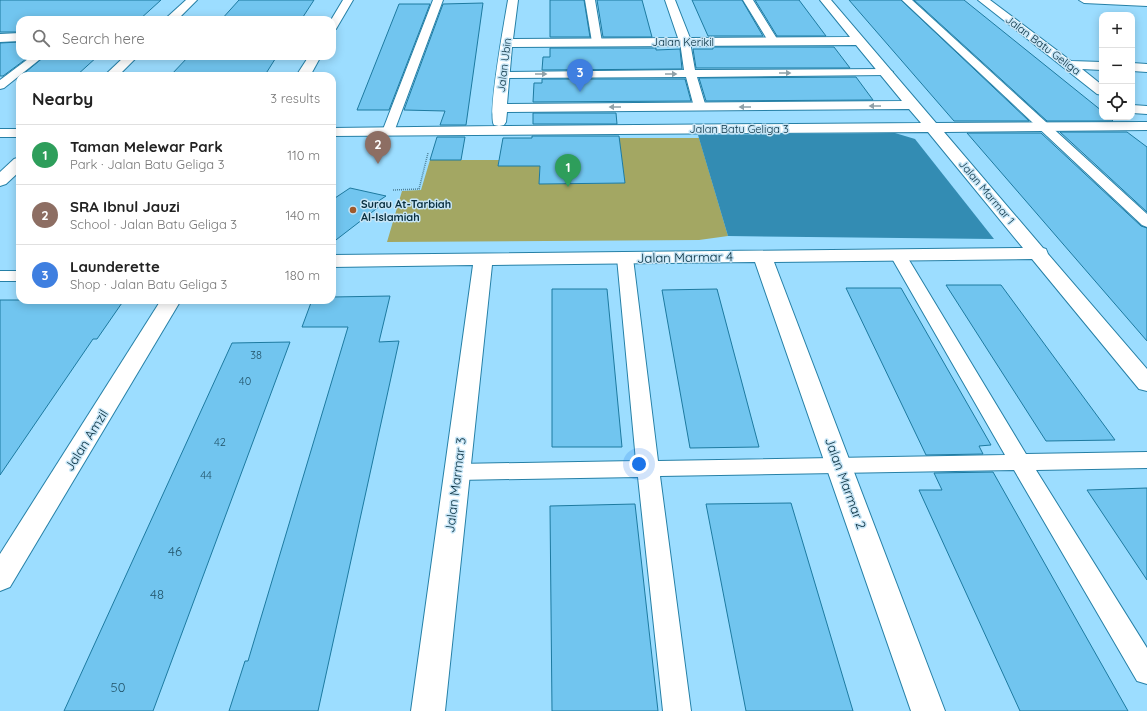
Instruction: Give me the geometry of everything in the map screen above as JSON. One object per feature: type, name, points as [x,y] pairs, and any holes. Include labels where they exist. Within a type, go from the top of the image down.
[{"type":"street","points":[[174,16],[192,0]]},
{"type":"street","points":[[336,20],[348,0]]},
{"type":"street","name":"Jalan Ubin","points":[[498,131],[502,75],[513,0]]},
{"type":"street","points":[[670,0],[685,42]]},
{"type":"street","name":"Jalan Marmar 1","points":[[825,0],[1039,253],[1147,384]]},
{"type":"street","name":"Jalan Batu Geliga","points":[[984,0],[1099,89]]},
{"type":"street","points":[[1084,0],[1147,3]]},
{"type":"street","points":[[0,38],[16,37]]},
{"type":"street","name":"Jalan Kerikil","points":[[507,43],[860,41]]},
{"type":"street","points":[[114,72],[128,60]]},
{"type":"street","points":[[305,72],[313,60]]},
{"type":"street","points":[[1068,64],[1099,66]]},
{"type":"street","points":[[1135,67],[1147,68]]},
{"type":"street","name":"Jalan Batu Geliga 3","points":[[499,108],[914,105]]},
{"type":"street","points":[[1135,116],[1147,126]]},
{"type":"street","name":"Jalan Batu Geliga 3","points":[[336,132],[1147,126]]},
{"type":"street","points":[[0,133],[16,133]]},
{"type":"street","points":[[0,182],[16,166]]},
{"type":"street","name":"Jalan Marmar 4","points":[[336,261],[1039,253]]},
{"type":"street","name":"Jalan Marmar 2","points":[[762,256],[928,711]]},
{"type":"street","name":"Jalan Marmar 3","points":[[428,711],[483,260]]},
{"type":"street","name":"Jalan Amzil","points":[[0,579],[169,304]]},
{"type":"lane","points":[[388,132],[438,0]]},
{"type":"lane","points":[[590,0],[597,42]]},
{"type":"lane","points":[[748,0],[774,42]]},
{"type":"lane","points":[[906,0],[1147,222]]},
{"type":"lane","points":[[685,42],[690,73],[700,107]]},
{"type":"lane","points":[[18,72],[34,60]]},
{"type":"lane","points":[[502,75],[887,72]]},
{"type":"lane","points":[[0,86],[16,74]]},
{"type":"lane","points":[[1135,109],[1147,110]]},
{"type":"lane","points":[[898,255],[1020,462],[1147,672]]},
{"type":"lane","points":[[625,258],[648,469],[677,711]]},
{"type":"lane","points":[[0,276],[16,276]]},
{"type":"lane","points":[[457,472],[1147,460]]},
{"type":"path","points":[[393,190],[419,190],[434,131]]},
{"type":"green space","points":[[619,138],[699,138],[728,236],[699,240],[387,242],[402,191],[421,190],[430,160],[499,160],[498,166],[540,166],[539,184],[625,183]]},
{"type":"water","points":[[895,133],[915,139],[994,239],[728,236],[698,135]]},
{"type":"building","points":[[0,0],[161,0],[143,16],[16,16],[16,32],[0,32]]},
{"type":"building","points":[[239,0],[314,0],[304,16],[225,16]]},
{"type":"building","points":[[550,0],[584,0],[590,37],[550,37]]},
{"type":"building","points":[[597,0],[642,0],[652,37],[603,37]]},
{"type":"building","points":[[692,0],[742,0],[763,36],[708,36]]},
{"type":"building","points":[[755,0],[799,0],[826,36],[777,36]]},
{"type":"building","points":[[849,0],[901,0],[1029,121],[954,121]]},
{"type":"building","points":[[914,0],[964,0],[1099,109],[1099,120],[1113,121],[1047,121]]},
{"type":"building","points":[[483,3],[466,125],[440,125],[445,111],[404,110],[443,4]]},
{"type":"building","points":[[399,4],[430,4],[389,110],[357,110]]},
{"type":"building","points":[[16,42],[16,60],[25,60],[3,76],[0,76],[0,43]]},
{"type":"building","points":[[713,47],[834,47],[850,68],[696,68],[693,49],[713,49]]},
{"type":"building","points":[[550,48],[680,49],[682,69],[542,70],[543,57],[550,57]]},
{"type":"building","points":[[40,60],[94,60],[80,72],[26,72]]},
{"type":"building","points":[[185,60],[274,60],[267,72],[174,72]]},
{"type":"building","points":[[856,77],[873,100],[706,101],[699,78]]},
{"type":"building","points":[[542,79],[685,79],[691,101],[533,102],[534,83],[542,83]]},
{"type":"building","points":[[533,113],[616,113],[617,124],[533,124]]},
{"type":"building","points":[[1060,132],[1127,132],[1147,147],[1147,212]]},
{"type":"building","points":[[967,133],[1041,133],[1141,226],[1147,228],[1147,341]]},
{"type":"building","points":[[532,136],[619,136],[625,183],[539,184],[540,166],[498,166],[503,138],[532,138]]},
{"type":"building","points":[[437,137],[465,137],[461,160],[430,160]]},
{"type":"building","name":"Surau At-Tarbiah Al-Islamiah","points":[[350,188],[386,196],[374,204],[380,206],[336,240],[336,197]]},
{"type":"building","points":[[946,285],[1001,285],[1115,440],[1046,441]]},
{"type":"building","points":[[846,288],[901,288],[991,445],[979,446],[983,454],[926,455]]},
{"type":"building","points":[[552,289],[607,289],[622,447],[552,447]]},
{"type":"building","points":[[717,289],[759,447],[690,448],[662,290]]},
{"type":"building","points":[[390,296],[379,342],[399,341],[318,711],[229,711],[245,661],[248,661],[348,327],[302,327],[311,304],[336,304],[336,297]]},
{"type":"building","points":[[0,300],[16,300],[16,304],[121,304],[97,339],[93,339],[0,475]]},
{"type":"building","points":[[290,342],[153,711],[64,711],[232,343]]},
{"type":"building","points":[[993,472],[1128,711],[1020,711],[919,490],[942,490],[934,473]]},
{"type":"building","points":[[1147,488],[1147,580],[1087,490]]},
{"type":"building","points":[[791,503],[853,711],[746,711],[706,504]]},
{"type":"building","points":[[635,504],[658,711],[552,711],[550,506]]},
{"type":"place","name":"Launderette","points":[[580,92]]},
{"type":"place","name":"SRA Ibnul Jauzi","points":[[378,164]]},
{"type":"place","name":"Taman Melewar Park","points":[[568,187]]},
{"type":"place","name":"Surau At-Tarbiah Al-Islamiah","points":[[353,210]]}]
